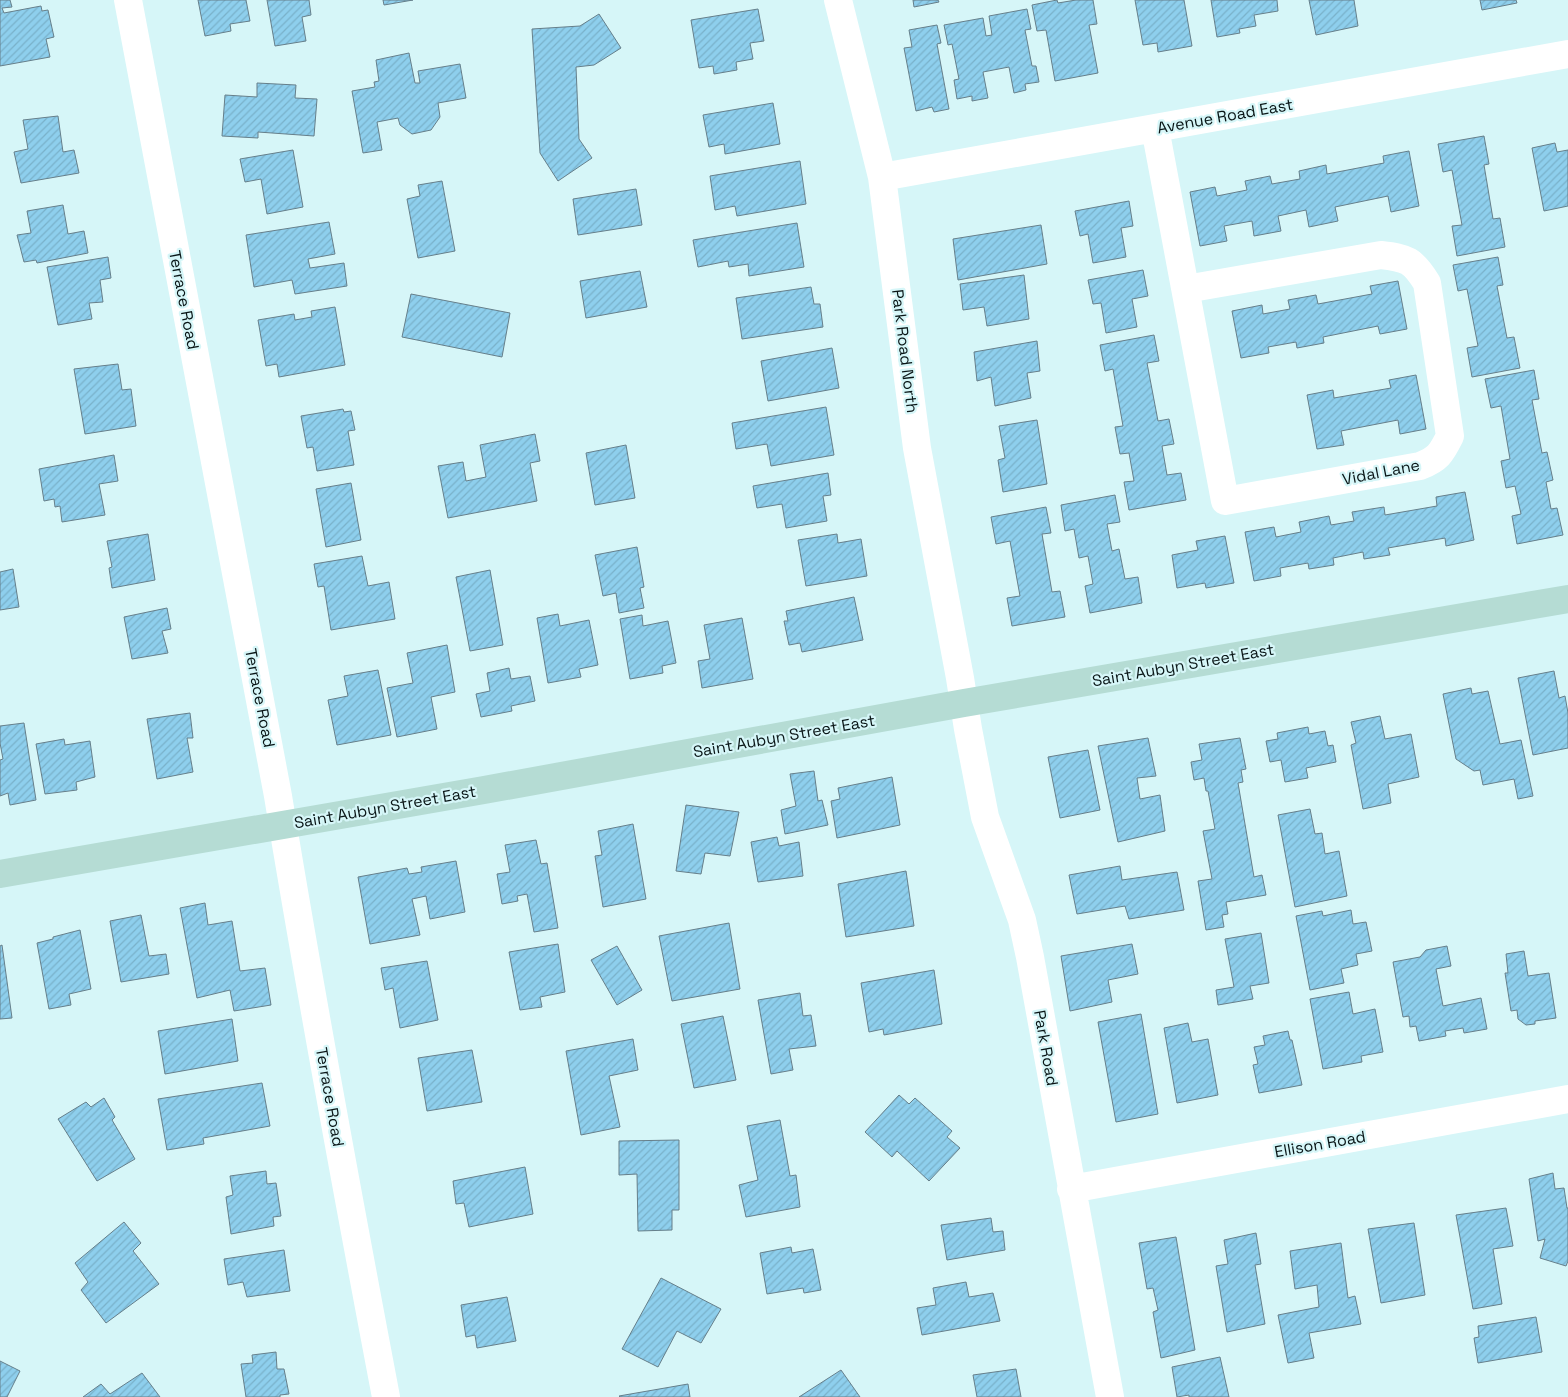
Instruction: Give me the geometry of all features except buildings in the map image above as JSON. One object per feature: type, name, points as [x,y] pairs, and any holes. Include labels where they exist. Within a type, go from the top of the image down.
[{"type":"main road","name":"Saint Aubyn Street East","points":[[0,874],[283,826],[964,703],[1568,599]]},
{"type":"street","name":"Terrace Road","points":[[128,0],[283,826],[286,852],[335,1124],[386,1397]]},
{"type":"street","name":"Park Road North","points":[[838,0],[882,177],[917,448],[964,703]]},
{"type":"street","name":"Avenue Road East","points":[[882,177],[1568,54]]},
{"type":"street","name":"Vidal Lane","points":[[1155,128],[1225,501],[1420,466],[1434,461],[1442,452],[1450,436],[1427,283],[1418,267],[1402,258],[1381,255],[1186,289]]},
{"type":"street","name":"Park Road","points":[[964,703],[985,817],[1022,920],[1110,1397]]},
{"type":"street","name":"Ellison Road","points":[[1071,1190],[1568,1099]]}]
